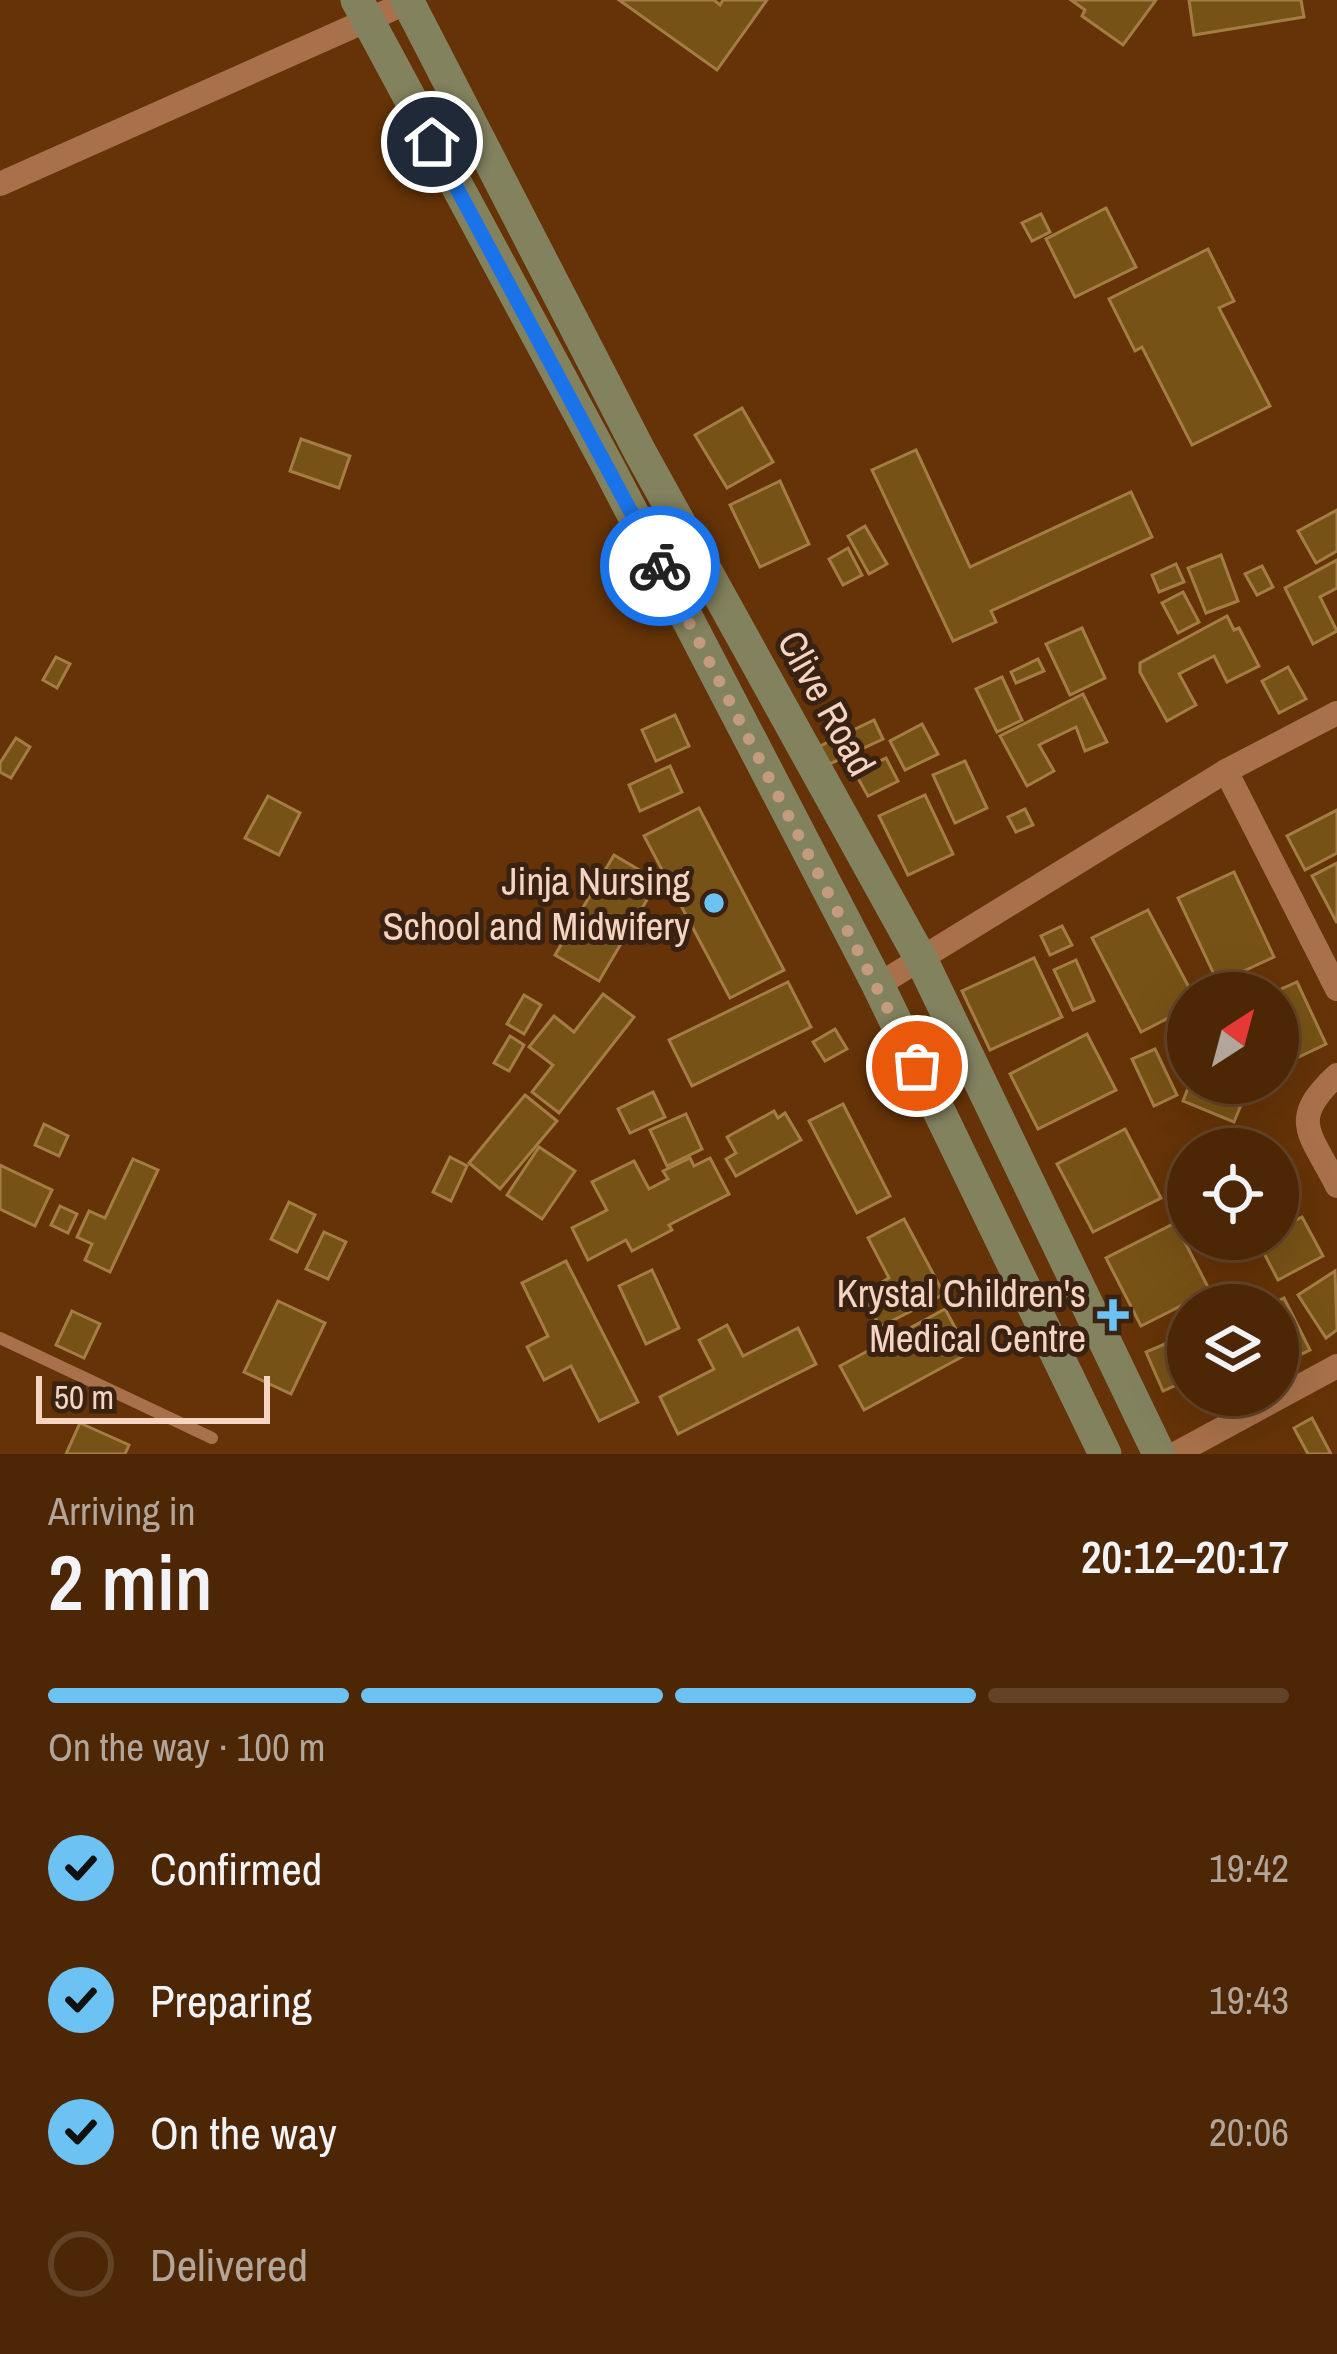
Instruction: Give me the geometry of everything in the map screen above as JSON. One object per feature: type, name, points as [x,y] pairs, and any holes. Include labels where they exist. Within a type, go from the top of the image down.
[{"type":"street","points":[[0,184],[361,10],[408,1]]},
{"type":"street","name":"Clive Road","points":[[408,1],[640,452],[922,961],[1159,1454]]},
{"type":"street","points":[[361,10],[609,468],[878,986],[1098,1440],[1133,1402]]},
{"type":"street","points":[[878,986],[1226,771],[1337,713]]},
{"type":"street","points":[[1226,771],[1337,989]]},
{"type":"street","points":[[1337,1075],[1312,1098],[1306,1112],[1337,1186]]},
{"type":"street","points":[[1174,1454],[1337,1366]]},
{"type":"lane","points":[[0,1338],[212,1438]]},
{"type":"building","points":[[619,0],[714,0],[720,5],[723,0],[767,0],[717,70]]},
{"type":"building","points":[[1071,0],[1156,0],[1123,45],[1082,16],[1085,10]]},
{"type":"building","points":[[1189,0],[1301,0],[1304,17],[1194,35]]},
{"type":"building","points":[[1106,208],[1136,267],[1075,297],[1046,239]]},
{"type":"building","points":[[1041,214],[1050,232],[1032,241],[1022,223]]},
{"type":"building","points":[[1208,249],[1234,301],[1219,308],[1270,406],[1192,445],[1142,347],[1135,351],[1109,299]]},
{"type":"building","points":[[742,408],[773,462],[727,488],[695,435]]},
{"type":"building","points":[[301,439],[350,456],[339,488],[290,471]]},
{"type":"building","points":[[916,450],[970,567],[1131,492],[1152,537],[991,611],[996,622],[953,641],[872,470]]},
{"type":"building","points":[[780,481],[809,544],[760,567],[730,505]]},
{"type":"building","points":[[1337,510],[1337,551],[1316,563],[1298,531]]},
{"type":"building","points":[[865,526],[887,564],[869,574],[848,536]]},
{"type":"building","points":[[848,548],[862,575],[843,585],[829,559]]},
{"type":"building","points":[[1221,555],[1238,601],[1206,613],[1188,568]]},
{"type":"building","points":[[1337,560],[1337,588],[1320,597],[1337,631],[1313,644],[1285,588]]},
{"type":"building","points":[[1176,564],[1184,582],[1159,592],[1152,575]]},
{"type":"building","points":[[1262,566],[1273,587],[1257,595],[1245,574]]},
{"type":"building","points":[[1183,592],[1199,622],[1178,633],[1162,603]]},
{"type":"building","points":[[1227,616],[1234,630],[1239,628],[1259,666],[1227,682],[1214,656],[1179,674],[1196,705],[1167,721],[1140,672],[1140,663]]},
{"type":"building","points":[[1082,628],[1105,678],[1070,695],[1046,644]]},
{"type":"building","points":[[56,657],[70,664],[57,688],[43,680]]},
{"type":"building","points":[[1038,659],[1044,671],[1016,683],[1011,672]]},
{"type":"building","points":[[1288,667],[1306,699],[1279,713],[1262,681]]},
{"type":"building","points":[[1002,677],[1022,720],[997,732],[976,689]]},
{"type":"building","points":[[1083,694],[1107,742],[1085,751],[1076,727],[1039,745],[1054,771],[1027,786],[1000,736]]},
{"type":"building","points":[[675,715],[689,746],[656,761],[642,730]]},
{"type":"building","points":[[874,720],[883,739],[821,768],[812,750]]},
{"type":"building","points":[[922,724],[938,754],[905,770],[890,741]]},
{"type":"building","points":[[16,738],[30,747],[11,778],[0,772],[0,763]]},
{"type":"building","points":[[886,758],[898,781],[868,796],[855,773]]},
{"type":"building","points":[[965,761],[987,808],[955,823],[933,775]]},
{"type":"building","points":[[670,766],[682,792],[640,811],[629,785]]},
{"type":"building","points":[[925,795],[953,854],[908,875],[879,816]]},
{"type":"building","points":[[268,796],[300,813],[279,855],[245,838]]},
{"type":"building","name":"Jinja Nursing School and Midwifery","points":[[699,808],[784,970],[730,998],[644,836]]},
{"type":"building","points":[[1025,809],[1033,825],[1016,832],[1008,817]]},
{"type":"building","points":[[1337,810],[1337,853],[1305,870],[1287,836]]},
{"type":"building","points":[[614,855],[658,881],[599,981],[555,955]]},
{"type":"building","points":[[1337,863],[1337,923],[1312,876]]},
{"type":"building","points":[[1234,872],[1274,957],[1242,972],[1213,972],[1178,898]]},
{"type":"building","points":[[1148,910],[1181,972],[1167,972],[1167,1019],[1141,1032],[1092,938]]},
{"type":"building","points":[[1062,926],[1072,945],[1050,955],[1041,936]]},
{"type":"building","points":[[1034,958],[1062,1017],[990,1050],[962,991]]},
{"type":"building","points":[[1076,960],[1094,1001],[1073,1010],[1054,970]]},
{"type":"building","points":[[788,982],[811,1027],[692,1086],[669,1040]]},
{"type":"building","points":[[1299,986],[1326,1044],[1299,1057]]},
{"type":"building","points":[[603,994],[634,1017],[559,1113],[532,1092],[553,1065],[529,1047],[554,1016],[574,1032]]},
{"type":"building","points":[[524,995],[541,1005],[524,1034],[507,1024]]},
{"type":"building","points":[[835,1029],[847,1049],[825,1061],[813,1042]]},
{"type":"building","points":[[1087,1034],[1116,1090],[1038,1129],[1010,1074]]},
{"type":"building","points":[[510,1036],[524,1045],[509,1071],[494,1063]]},
{"type":"building","points":[[1155,1049],[1167,1074],[1167,1100],[1154,1106],[1132,1059]]},
{"type":"building","points":[[653,1092],[665,1117],[630,1133],[618,1109]]},
{"type":"building","points":[[525,1095],[557,1121],[500,1189],[469,1163]]},
{"type":"building","points":[[843,1104],[890,1196],[857,1213],[809,1121]]},
{"type":"building","points":[[1190,1104],[1241,1104],[1234,1122]]},
{"type":"building","points":[[774,1111],[778,1118],[785,1113],[801,1140],[736,1176],[726,1159],[736,1153],[727,1137]]},
{"type":"building","points":[[686,1114],[702,1149],[667,1166],[650,1130]]},
{"type":"building","points":[[44,1124],[68,1136],[59,1156],[35,1145]]},
{"type":"building","points":[[1125,1129],[1161,1198],[1093,1232],[1057,1164]]},
{"type":"building","points":[[539,1147],[575,1171],[542,1219],[507,1195]]},
{"type":"building","points":[[450,1157],[467,1166],[451,1201],[433,1192]]},
{"type":"building","points":[[690,1158],[694,1166],[710,1158],[729,1194],[669,1225],[672,1230],[632,1251],[626,1240],[588,1260],[572,1228],[607,1210],[592,1182],[634,1161],[649,1189],[668,1179],[663,1171]]},
{"type":"building","points":[[133,1159],[158,1170],[110,1272],[85,1260],[92,1244],[77,1237],[89,1211],[105,1218]]},
{"type":"building","points":[[0,1165],[52,1190],[35,1226],[0,1209]]},
{"type":"building","points":[[289,1202],[315,1215],[297,1252],[271,1239]]},
{"type":"building","points":[[60,1206],[77,1214],[68,1233],[51,1225]]},
{"type":"building","points":[[1299,1218],[1323,1256],[1278,1280],[1268,1260],[1299,1260]]},
{"type":"building","points":[[904,1219],[944,1294],[880,1327],[862,1293],[889,1278],[868,1238]]},
{"type":"building","points":[[1167,1227],[1167,1260],[1194,1260],[1206,1284],[1167,1284],[1167,1313],[1141,1326],[1106,1258]]},
{"type":"building","points":[[324,1232],[346,1242],[328,1279],[306,1269]]},
{"type":"building","points":[[566,1261],[638,1402],[599,1421],[571,1366],[544,1380],[527,1347],[548,1336],[522,1283]]},
{"type":"building","points":[[652,1270],[679,1328],[646,1344],[619,1286]]},
{"type":"building","points":[[1335,1271],[1337,1330],[1326,1338],[1299,1294]]},
{"type":"building","points":[[278,1301],[325,1323],[291,1394],[244,1372]]},
{"type":"building","points":[[945,1309],[969,1353],[864,1410],[840,1366]]},
{"type":"building","points":[[72,1311],[100,1324],[84,1358],[56,1345]]},
{"type":"building","points":[[727,1325],[743,1356],[798,1328],[816,1364],[678,1434],[660,1397],[714,1369],[699,1340]]},
{"type":"building","points":[[1299,1328],[1310,1350],[1299,1355]]},
{"type":"building","points":[[1167,1343],[1167,1389],[1163,1391],[1146,1352]]},
{"type":"building","points":[[1312,1418],[1331,1454],[1308,1454],[1294,1428]]},
{"type":"building","points":[[80,1423],[129,1445],[125,1454],[66,1454]]},
{"type":"way so far","points":[[660,566],[917,1066]]},
{"type":"place","name":"Jinja Nursing School and Midwifery","points":[[714,903]]},
{"type":"place","name":"Krystal Children's Medical Centre","points":[[1113,1315]]},
{"type":"route","points":[[432,142],[660,566]]}]
